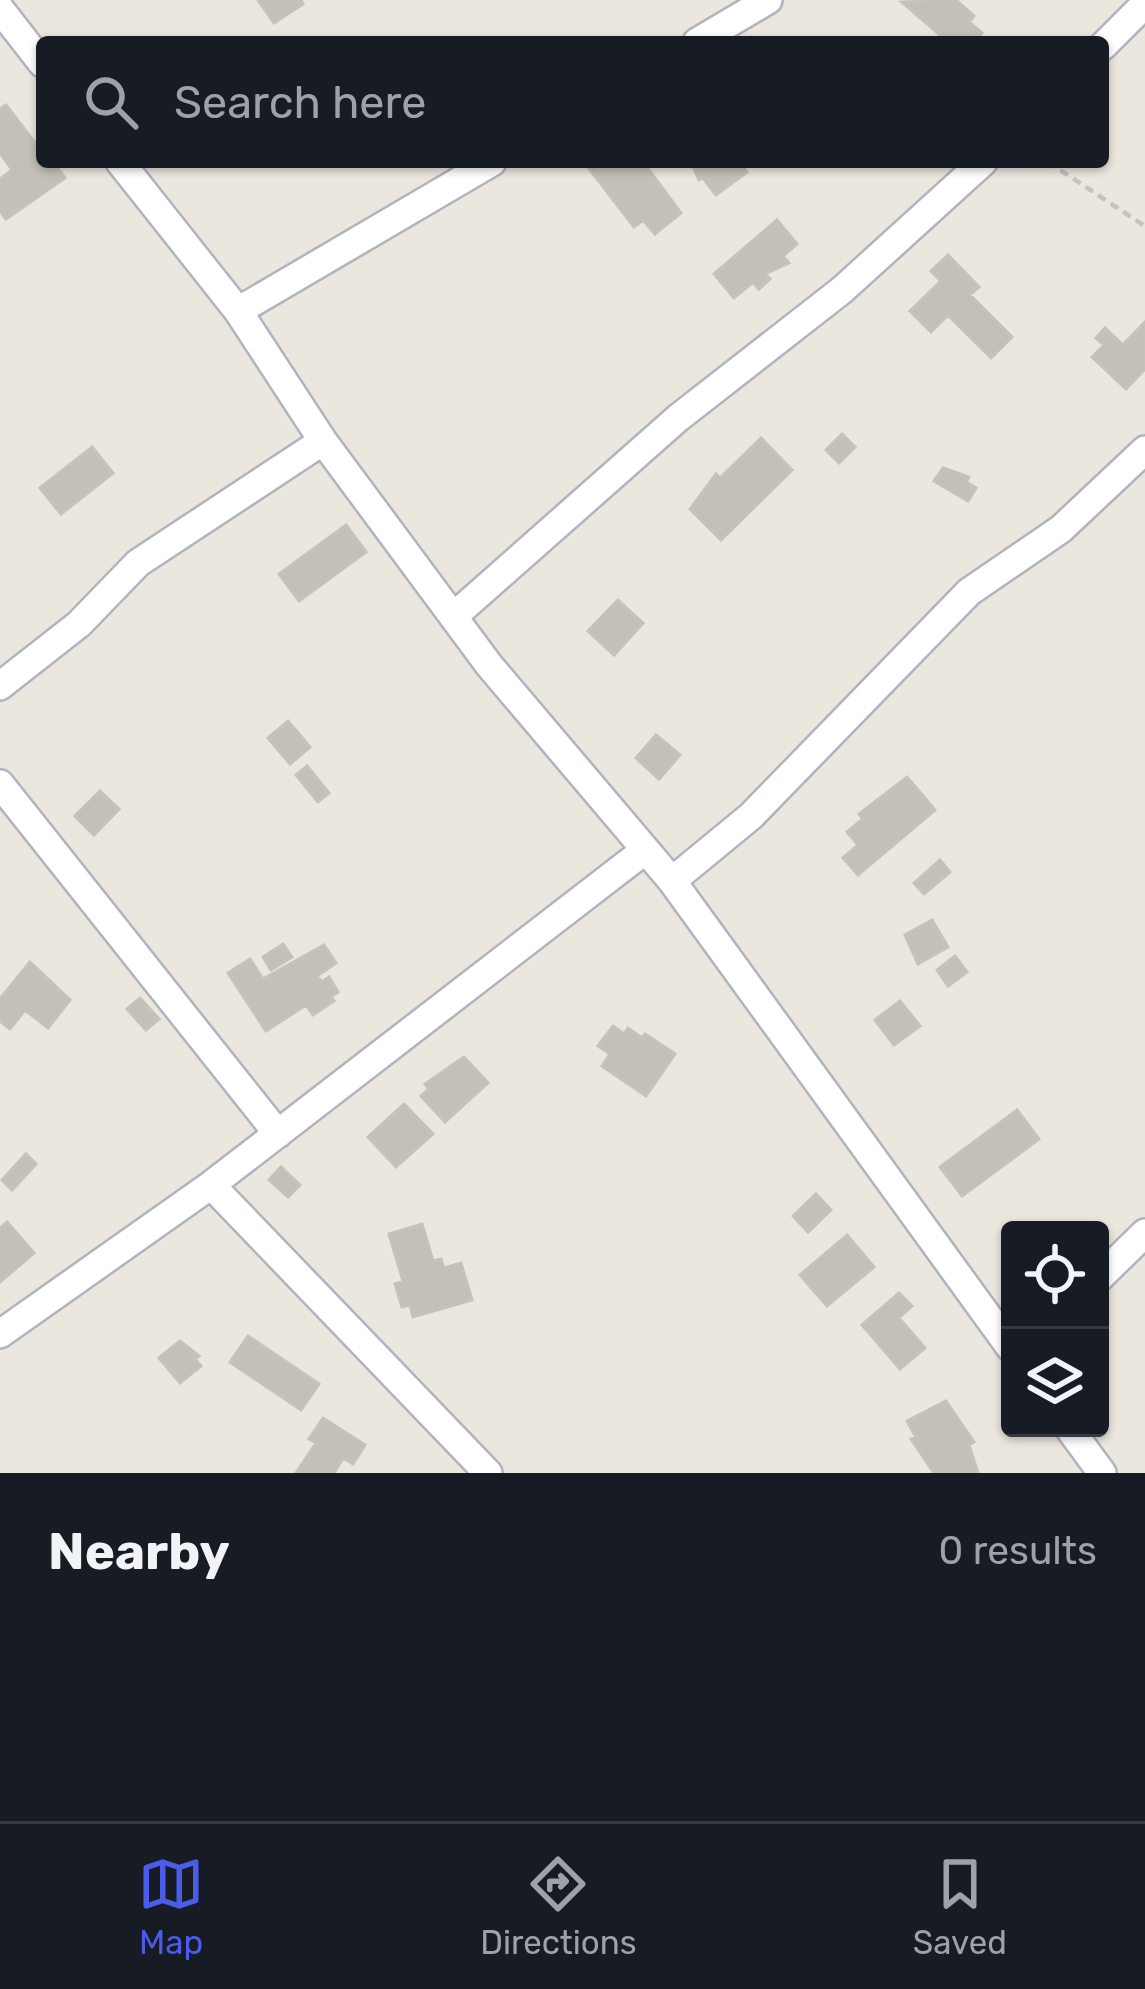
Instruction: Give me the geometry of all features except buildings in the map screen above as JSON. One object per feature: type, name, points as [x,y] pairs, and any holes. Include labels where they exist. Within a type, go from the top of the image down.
[{"type":"street","points":[[8,0],[0,8],[36,55]]},
{"type":"street","points":[[707,36],[768,0]]},
{"type":"street","points":[[1109,40],[1145,4]]},
{"type":"street","points":[[125,168],[238,311],[323,441],[454,616],[672,881],[1001,1335]]},
{"type":"street","points":[[238,311],[481,168]]},
{"type":"street","points":[[454,616],[678,418],[842,290],[976,168]]},
{"type":"street","points":[[0,686],[79,624],[138,563],[323,441]]},
{"type":"street","points":[[672,881],[751,817],[969,592],[1061,529],[1145,449]]},
{"type":"street","points":[[0,784],[278,1134]]},
{"type":"street","points":[[0,1334],[211,1185],[644,851]]},
{"type":"street","points":[[211,1185],[488,1473]]},
{"type":"street","points":[[1109,1268],[1145,1233]]},
{"type":"street","points":[[1076,1437],[1102,1473]]},
{"type":"path","points":[[1057,168],[1145,226]]}]
